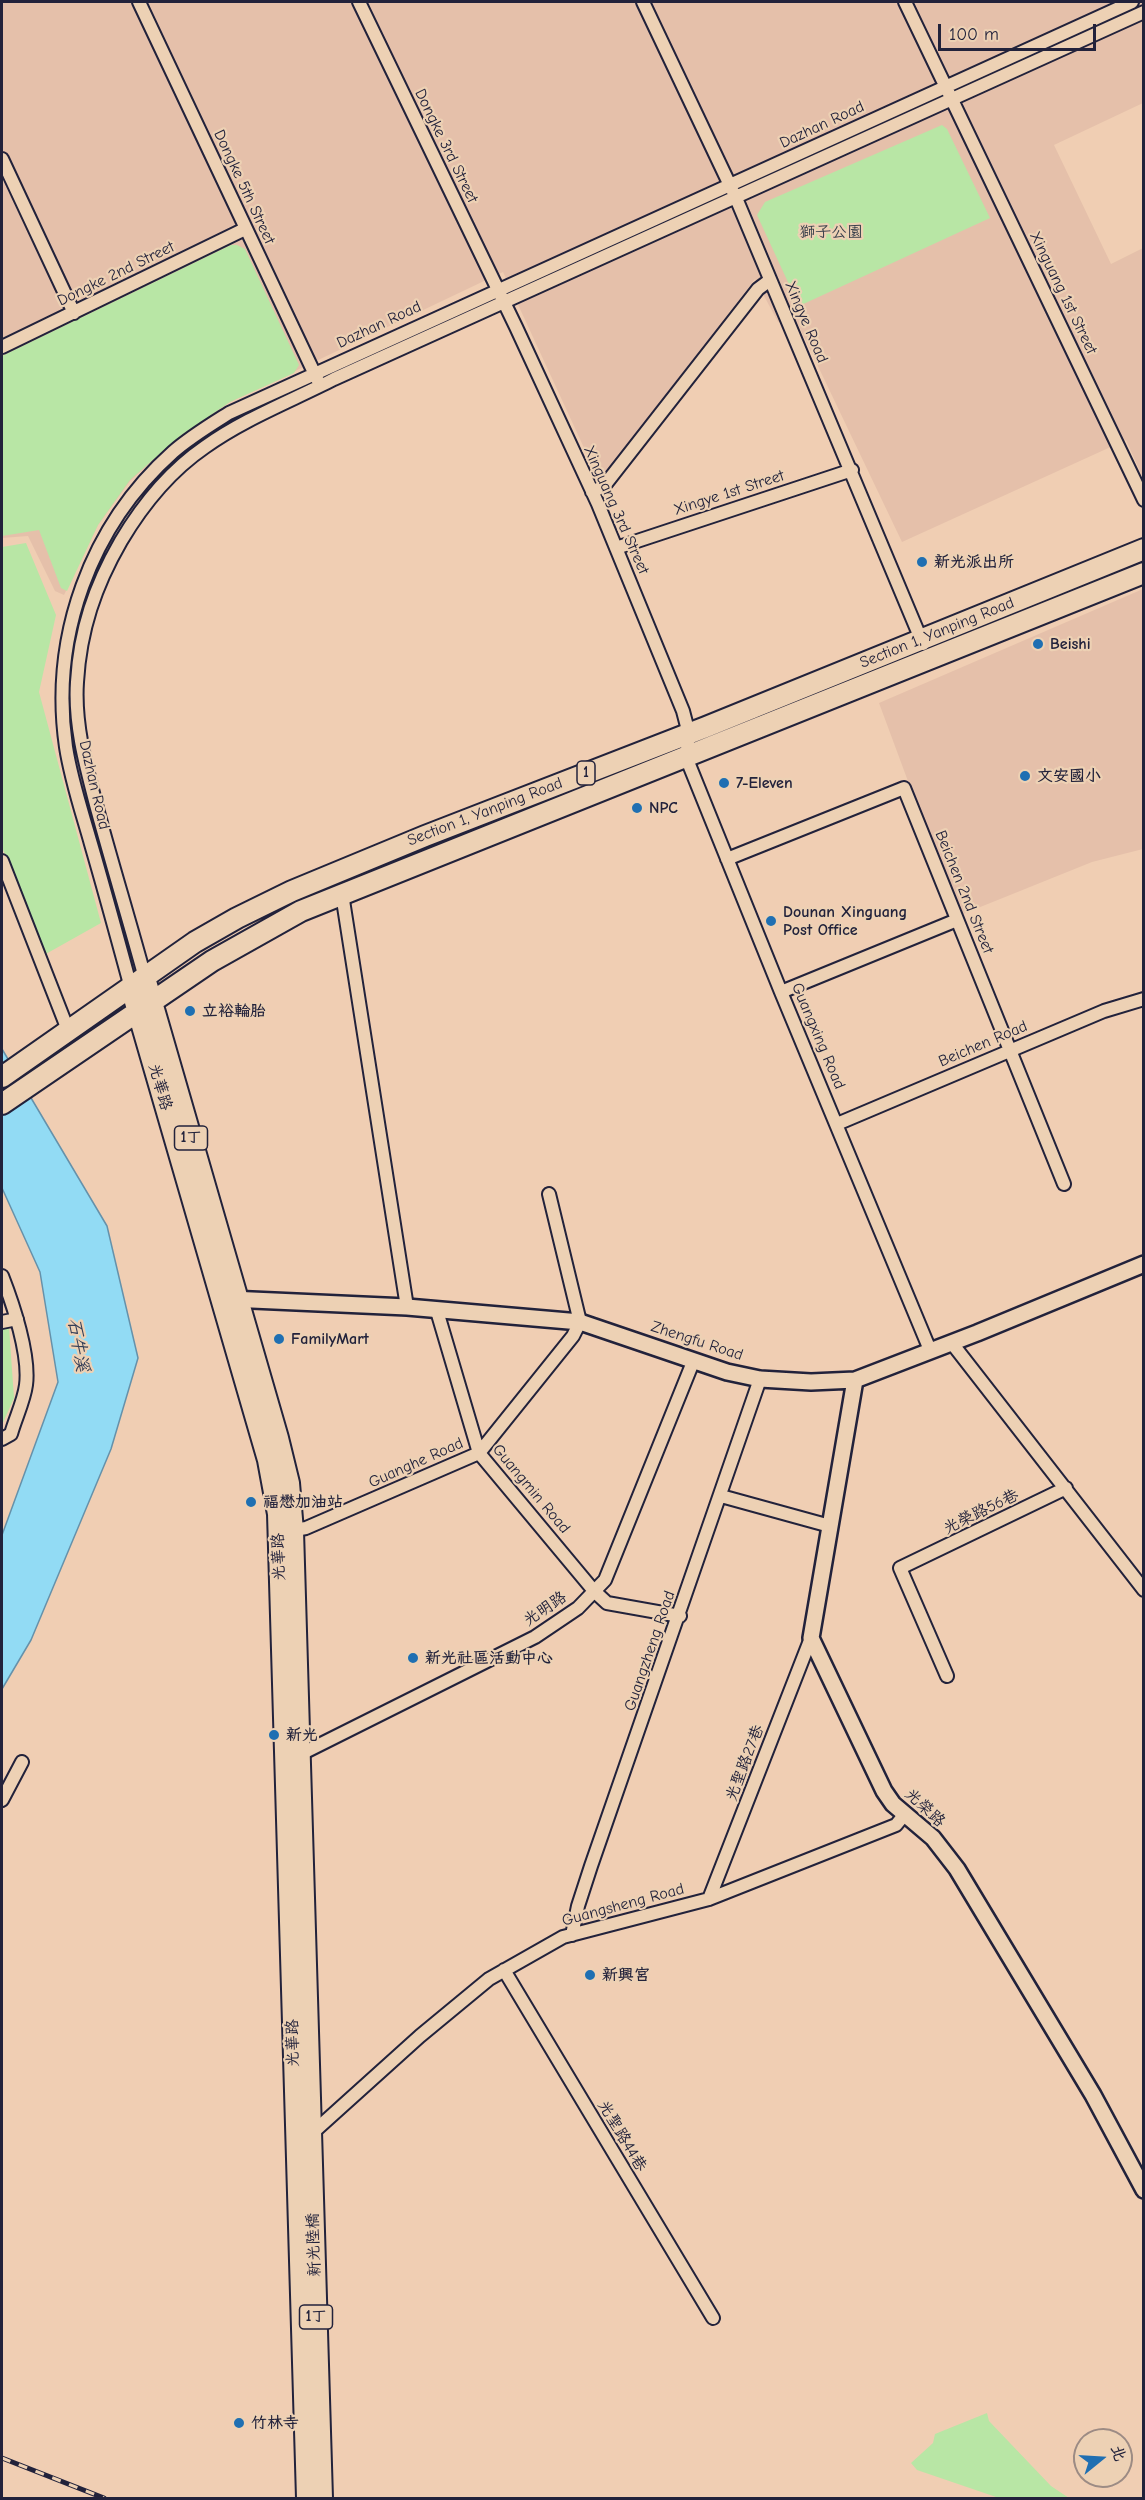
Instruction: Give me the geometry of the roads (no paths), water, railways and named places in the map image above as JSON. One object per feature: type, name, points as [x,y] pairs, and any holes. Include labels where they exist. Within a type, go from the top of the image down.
[{"type":"main road","name":"Section 1, Yanping Road","points":[[2,1077],[184,950],[237,918],[331,874],[689,734],[1143,549]]},
{"type":"main road","name":"Section 1, Yanping Road","points":[[2,1104],[212,961],[301,911],[1143,573]]},
{"type":"main road","points":[[550,787],[558,808]]},
{"type":"main road","points":[[424,836],[434,858]]},
{"type":"main road","name":"光華路","points":[[138,983],[229,1299],[278,1438],[289,1483],[286,1532],[303,2140]]},
{"type":"main road","name":"新光陸橋","points":[[303,2140],[307,2499]]},
{"type":"main road","name":"新光陸橋","points":[[303,2140],[322,2499]]},
{"type":"street","name":"Dongke 5th Street","points":[[140,2],[320,386]]},
{"type":"street","name":"Dongke 3rd Street","points":[[359,2],[504,304]]},
{"type":"street","name":"Xingye Road","points":[[643,2],[730,184],[852,470],[929,659]]},
{"type":"street","name":"Xinguang 1st Street","points":[[905,2],[1143,500]]},
{"type":"street","name":"Dazhan Road","points":[[138,983],[75,788],[66,747],[64,666],[74,608],[92,558],[136,490],[173,452],[229,413],[1132,2]]},
{"type":"street","name":"Dazhan Road","points":[[138,983],[84,759],[78,722],[76,683],[83,633],[105,567],[137,515],[175,471],[205,446],[237,427],[320,386],[1143,12]]},
{"type":"street","points":[[2,159],[74,314]]},
{"type":"street","name":"Dongke 2nd Street","points":[[2,347],[245,229]]},
{"type":"street","points":[[592,492],[604,486],[758,289],[770,280]]},
{"type":"street","name":"Xinguang 3rd Street","points":[[504,304],[592,492],[683,711],[689,734]]},
{"type":"street","name":"Xingye 1st Street","points":[[616,548],[852,470]]},
{"type":"street","name":"Guangxing Road","points":[[689,734],[686,757],[930,1350]]},
{"type":"street","name":"Beichen 2nd Street","points":[[728,859],[904,788],[1064,1184]]},
{"type":"street","points":[[2,861],[68,1030]]},
{"type":"street","points":[[342,894],[407,1307]]},
{"type":"street","points":[[781,992],[957,920]]},
{"type":"street","name":"Beichen Road","points":[[837,1124],[1104,1011],[1143,999]]},
{"type":"street","points":[[549,1194],[580,1322]]},
{"type":"street","name":"Zhengfu Road","points":[[229,1299],[407,1307],[580,1322],[693,1362],[760,1379],[811,1382],[855,1380],[1143,1264]]},
{"type":"street","points":[[2,1276],[17,1319],[23,1349],[26,1385],[10,1434],[2,1439]]},
{"type":"street","name":"Guangmin Road","points":[[437,1311],[479,1453],[594,1591],[607,1603],[680,1616]]},
{"type":"street","points":[[2,1322],[17,1319]]},
{"type":"street","name":"Guanghe Road","points":[[286,1532],[324,1521],[479,1453],[573,1336],[580,1322]]},
{"type":"street","points":[[951,1342],[1143,1590]]},
{"type":"street","name":"光明路","points":[[293,1758],[535,1637],[578,1608],[605,1580],[693,1362]]},
{"type":"street","name":"Guangzheng Road","points":[[572,1935],[581,1896],[680,1616],[760,1379]]},
{"type":"street","points":[[811,1638],[855,1380]]},
{"type":"street","name":"光榮路56巷","points":[[947,1677],[900,1568],[1066,1488]]},
{"type":"street","points":[[721,1496],[830,1526]]},
{"type":"street","name":"光榮路","points":[[811,1638],[884,1791],[893,1804],[933,1838],[957,1869],[1093,2095],[1143,2190]]},
{"type":"street","name":"光聖路27巷","points":[[709,1899],[811,1638]]},
{"type":"street","points":[[2,1800],[22,1762]]},
{"type":"street","name":"Guangsheng Road","points":[[303,2140],[420,2036],[489,1979],[563,1937],[709,1899],[896,1825],[905,1814]]},
{"type":"street","name":"光聖路44巷","points":[[504,1970],[713,2318]]},
{"type":"water","name":"石牛溪","points":[[2,1049],[107,1226],[138,1358],[111,1449],[31,1640],[2,1689],[2,1535],[58,1382],[40,1272],[2,1188]]},
{"type":"railway","points":[[2,2458],[104,2498]]},
{"type":"place","name":"新光派出所","points":[[922,562]]},
{"type":"place","name":"Beishi","points":[[1038,644]]},
{"type":"place","name":"文安國小","points":[[1025,776]]},
{"type":"place","name":"7-Eleven","points":[[724,783]]},
{"type":"place","name":"NPC","points":[[637,808]]},
{"type":"place","name":"Dounan Xinguang Post Office","points":[[771,921]]},
{"type":"place","name":"立裕輪胎","points":[[190,1011]]},
{"type":"place","name":"FamilyMart","points":[[279,1339]]},
{"type":"place","name":"福懋加油站","points":[[251,1502]]},
{"type":"place","name":"新光社區活動中心","points":[[413,1658]]},
{"type":"place","name":"新光","points":[[274,1735]]},
{"type":"place","name":"新興宮","points":[[590,1975]]},
{"type":"place","name":"竹林寺","points":[[239,2423]]},
{"type":"park label","name":"獅子公園","points":[[831,232]]}]
